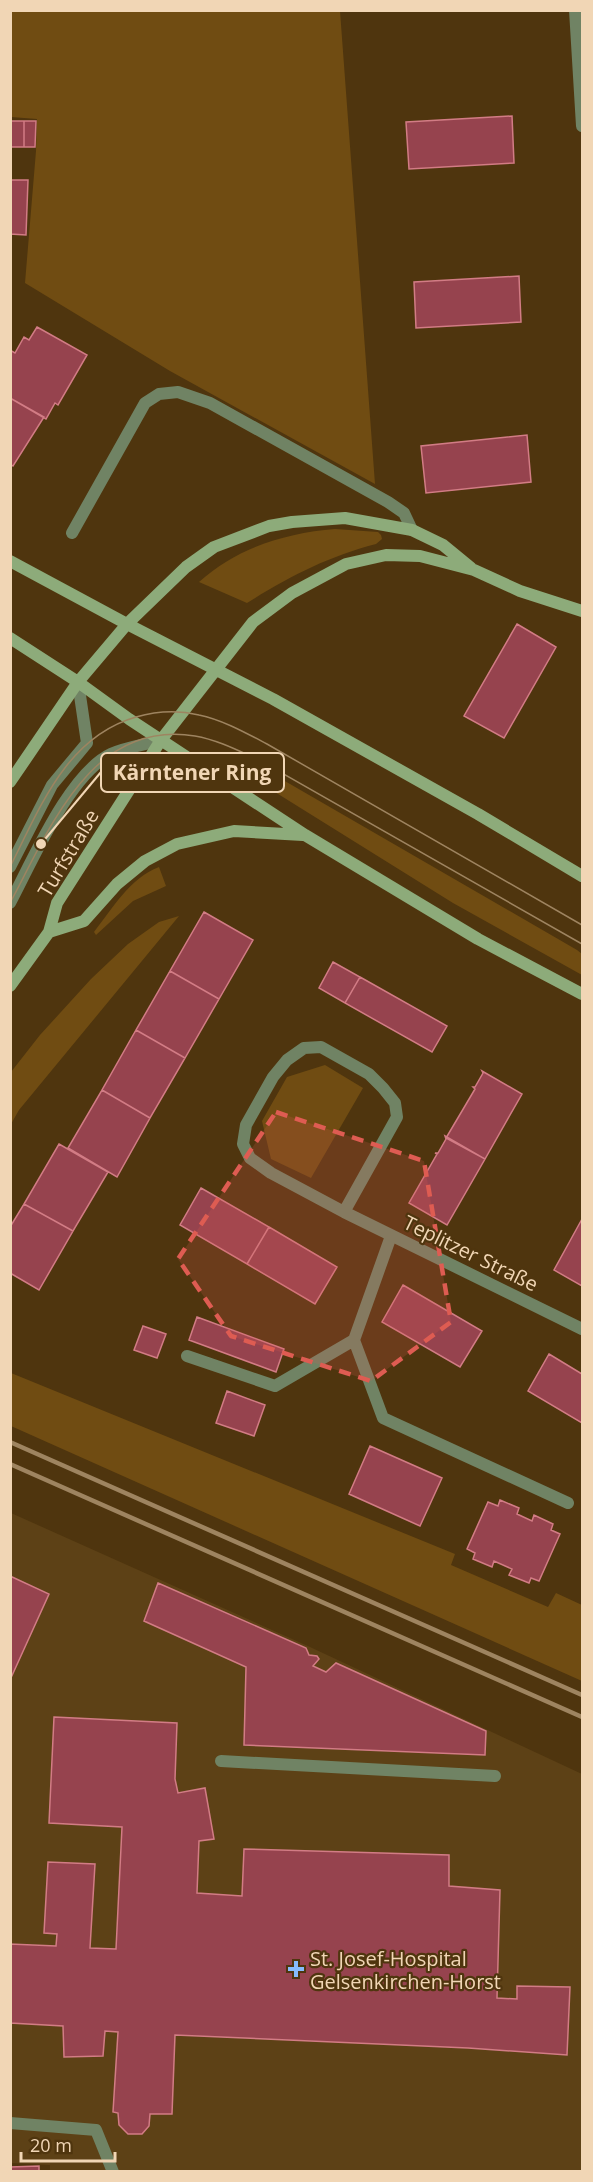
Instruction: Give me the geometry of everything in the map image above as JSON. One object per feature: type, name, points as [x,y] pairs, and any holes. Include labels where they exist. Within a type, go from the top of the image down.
[{"type":"main road","points":[[10,782],[78,682],[127,624],[186,567],[214,547],[269,526],[345,518],[412,530],[442,545],[474,570],[520,591],[582,611]]},
{"type":"main road","name":"Turfstraße","points":[[10,986],[49,932],[57,903],[161,740],[253,622],[292,593],[346,564],[386,555],[420,556],[474,570]]},
{"type":"main road","points":[[10,561],[273,699],[478,814],[582,876]]},
{"type":"main road","points":[[10,638],[304,835],[478,939],[582,994]]},
{"type":"main road","points":[[49,932],[84,921],[117,884],[145,861],[177,844],[234,831],[304,835]]},
{"type":"street","points":[[575,10],[579,34],[582,126]]},
{"type":"street","points":[[72,533],[145,403],[159,394],[178,392],[210,403],[388,502],[404,513],[412,530]]},
{"type":"street","points":[[10,867],[52,786],[87,742],[78,682]]},
{"type":"street","points":[[10,903],[54,820],[84,777],[111,754],[161,740]]},
{"type":"street","name":"Teplitzer Straße","points":[[344,1212],[397,1117],[395,1103],[369,1074],[321,1047],[304,1048],[287,1060],[273,1077],[246,1125],[243,1144],[250,1158],[271,1173],[344,1212],[582,1329]]},
{"type":"street","points":[[391,1236],[354,1340],[383,1418],[568,1503]]},
{"type":"street","points":[[187,1356],[275,1386],[354,1340]]},
{"type":"street","points":[[221,1761],[495,1776]]},
{"type":"street","points":[[10,2123],[96,2130],[112,2172]]},
{"type":"highlighted area","points":[[276,1112],[424,1161],[451,1322],[371,1381],[231,1336],[178,1259]]},
{"type":"shaded area","points":[[11,10],[340,11],[375,484],[170,371],[25,283],[37,119],[11,117]]},
{"type":"shaded area","points":[[335,529],[378,532],[382,539],[376,544],[309,568],[247,603],[199,582],[229,560],[262,544],[298,534]]},
{"type":"shaded area","points":[[243,759],[577,950],[582,954],[582,975],[453,903],[238,769]]},
{"type":"shaded area","points":[[159,867],[166,886],[133,901],[96,935],[94,932],[130,886]]},
{"type":"shaded area","points":[[179,916],[19,1110],[11,1124],[11,1072],[40,1035],[91,979],[128,944],[159,922]]},
{"type":"shaded area","points":[[325,1065],[363,1088],[311,1178],[271,1159],[262,1121],[287,1077]]},
{"type":"shaded area","points":[[11,1373],[455,1554],[451,1565],[548,1607],[556,1593],[582,1605],[582,1681],[11,1426]]},
{"type":"shaded area","name":"St. Josef-Hospital Gelsenkirchen-Horst","points":[[11,1513],[310,1647],[582,1774],[582,2171],[50,2172],[50,2165],[11,2163]]},
{"type":"building","points":[[512,116],[514,163],[409,169],[406,122]]},
{"type":"building","points":[[10,121],[24,121],[24,147],[10,147]]},
{"type":"building","points":[[24,121],[36,121],[35,147],[24,147]]},
{"type":"building","points":[[10,180],[28,180],[26,235],[10,234]]},
{"type":"building","points":[[519,276],[521,322],[416,328],[414,282]]},
{"type":"building","points":[[37,327],[87,355],[58,405],[55,403],[46,419],[10,398],[10,350],[15,353],[24,337],[29,340]]},
{"type":"building","points":[[10,398],[44,417],[13,466],[10,464]]},
{"type":"building","points":[[527,435],[531,482],[426,493],[421,446]]},
{"type":"building","points":[[517,624],[556,647],[504,738],[464,716]]},
{"type":"building","points":[[204,912],[253,940],[219,999],[170,971]]},
{"type":"building","points":[[333,962],[360,977],[345,1003],[319,988]]},
{"type":"building","points":[[170,971],[219,999],[185,1058],[136,1030]]},
{"type":"building","points":[[360,977],[447,1026],[432,1052],[345,1003]]},
{"type":"building","points":[[136,1030],[185,1058],[150,1118],[102,1090]]},
{"type":"building","points":[[482,1071],[522,1094],[485,1159],[446,1138],[475,1089],[473,1087],[483,1073]]},
{"type":"building","points":[[102,1090],[150,1118],[117,1177],[68,1148]]},
{"type":"building","points":[[445,1136],[485,1159],[447,1225],[409,1203],[437,1154],[435,1153],[438,1153],[446,1139]]},
{"type":"building","points":[[59,1144],[108,1172],[73,1231],[24,1204]]},
{"type":"building","points":[[201,1188],[269,1227],[247,1264],[180,1225]]},
{"type":"building","points":[[24,1204],[73,1231],[39,1290],[10,1273],[10,1227]]},
{"type":"building","points":[[582,1219],[582,1286],[554,1270]]},
{"type":"building","points":[[269,1227],[337,1267],[315,1304],[247,1264]]},
{"type":"building","points":[[403,1285],[482,1331],[460,1367],[382,1322]]},
{"type":"building","points":[[197,1317],[284,1349],[276,1372],[189,1340]]},
{"type":"building","points":[[143,1326],[166,1334],[157,1358],[134,1350]]},
{"type":"building","points":[[549,1354],[582,1374],[582,1423],[528,1391]]},
{"type":"building","points":[[227,1391],[265,1405],[254,1436],[216,1423]]},
{"type":"building","points":[[370,1446],[442,1478],[420,1526],[349,1494]]},
{"type":"building","points":[[500,1500],[519,1508],[517,1514],[532,1521],[534,1515],[553,1524],[551,1530],[560,1534],[539,1581],[531,1578],[529,1583],[509,1575],[512,1569],[494,1561],[492,1567],[473,1559],[475,1553],[467,1549],[488,1502],[498,1506]]},
{"type":"building","points":[[10,1576],[49,1594],[10,1680]]},
{"type":"building","points":[[158,1583],[306,1648],[309,1655],[317,1656],[319,1659],[313,1666],[326,1672],[336,1663],[486,1731],[485,1755],[244,1745],[246,1667],[144,1621]]},
{"type":"building","points":[[54,1717],[177,1723],[175,1779],[178,1793],[205,1788],[214,1839],[199,1841],[197,1893],[242,1896],[244,1849],[449,1855],[449,1886],[500,1890],[497,1998],[517,1999],[517,1986],[570,1987],[567,2055],[468,2048],[175,2035],[172,2114],[150,2114],[149,2126],[142,2134],[128,2134],[119,2125],[118,2113],[113,2112],[118,2032],[105,2031],[103,2056],[64,2057],[63,2026],[10,2023],[10,1944],[56,1946],[57,1934],[44,1933],[48,1862],[95,1864],[90,1948],[116,1949],[122,1827],[49,1823]]},
{"type":"building","points":[[39,2166],[39,2172],[10,2172],[10,2167]]},
{"type":"tram line","points":[[10,867],[32,821],[58,777],[91,741],[112,727],[136,717],[160,712],[183,712],[217,720],[267,744],[582,925]]},
{"type":"tram line","points":[[10,903],[59,813],[78,785],[101,762],[128,745],[159,735],[195,736],[220,743],[259,760],[582,944]]},
{"type":"railway","points":[[10,1442],[582,1695]]},
{"type":"railway","points":[[10,1464],[582,1717]]},
{"type":"place","name":"Kärntener Ring","points":[[41,844]]},
{"type":"place","name":"St. Josef-Hospital Gelsenkirchen-Horst","points":[[296,1969]]}]
